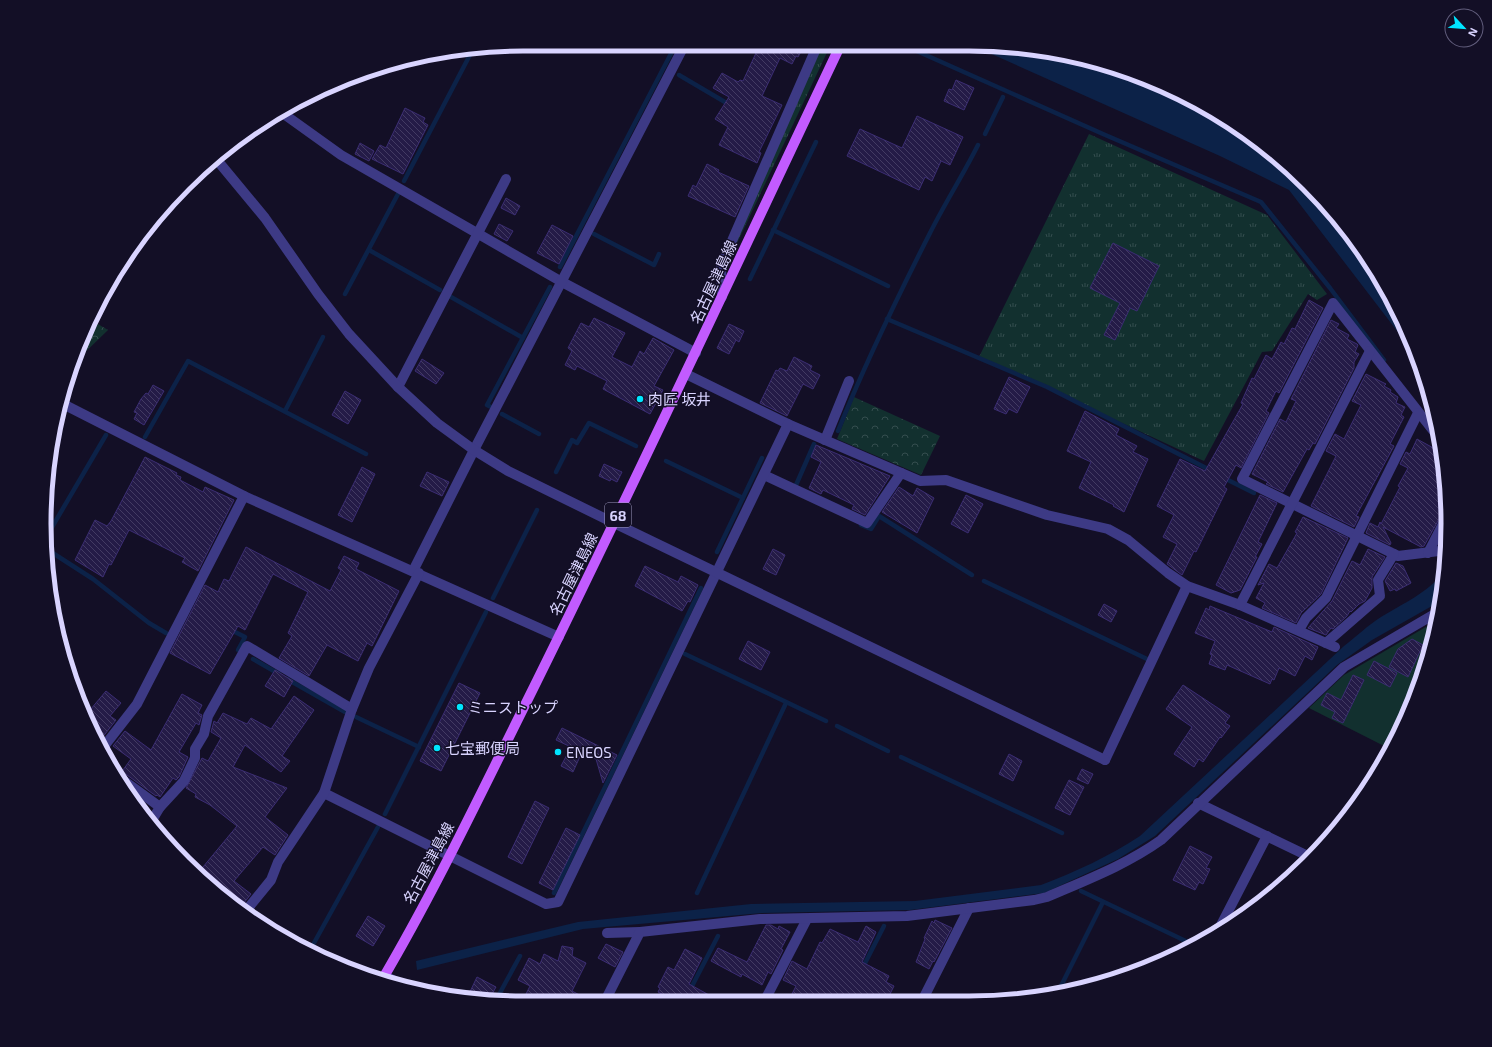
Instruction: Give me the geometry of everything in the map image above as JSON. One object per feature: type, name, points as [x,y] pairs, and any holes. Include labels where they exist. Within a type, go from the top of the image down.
[{"type":"main road","name":"名古屋津島線","points":[[386,975],[450,856],[559,637],[696,353],[838,51]]},
{"type":"street","points":[[249,907],[271,880],[278,862],[324,793],[352,709],[369,668],[474,450],[681,51]]},
{"type":"street","points":[[722,297],[721,266],[815,51]]},
{"type":"street","points":[[285,115],[341,155],[562,282],[696,353]]},
{"type":"street","points":[[219,162],[265,218],[318,294],[349,334],[398,387],[437,423],[474,450],[508,471],[1105,760],[1187,586]]},
{"type":"street","points":[[398,387],[506,179]]},
{"type":"street","points":[[1432,430],[1333,304],[1242,479],[1398,556],[1440,551]]},
{"type":"street","points":[[1240,605],[1370,351]]},
{"type":"street","points":[[686,374],[788,424],[920,481],[946,480],[1047,515],[1108,529],[1128,540],[1168,573],[1187,586],[1240,605],[1330,645],[1380,596],[1378,580],[1394,554]]},
{"type":"street","points":[[825,440],[849,381]]},
{"type":"street","points":[[66,405],[244,496],[559,637]]},
{"type":"street","points":[[1299,630],[1306,618],[1326,598],[1418,413]]},
{"type":"street","points":[[324,793],[546,904],[558,902],[788,424]]},
{"type":"street","points":[[764,475],[867,523],[901,474]]},
{"type":"street","points":[[106,743],[137,704],[244,496]]},
{"type":"street","points":[[1428,553],[1441,528]]},
{"type":"street","points":[[607,933],[640,932],[760,919],[907,916],[1047,897],[1142,853],[1161,840],[1198,803],[1344,667],[1432,615]]},
{"type":"street","points":[[154,817],[160,807],[184,781],[195,758],[195,749],[204,734],[208,716],[247,646],[352,709]]},
{"type":"street","points":[[131,786],[160,807]]},
{"type":"street","points":[[1198,803],[1306,855]]},
{"type":"street","points":[[1223,921],[1266,836]]},
{"type":"street","points":[[925,996],[969,908]]},
{"type":"street","points":[[767,996],[807,919]]},
{"type":"street","points":[[608,996],[640,932]]},
{"type":"green space","points":[[820,51],[828,51],[731,256],[729,255]]},
{"type":"green space","points":[[1089,134],[1267,215],[1327,294],[1317,300],[1308,294],[1272,351],[1262,352],[1204,461],[979,357]]},
{"type":"green space","points":[[96,323],[108,330],[83,355]]},
{"type":"green space","points":[[854,397],[940,436],[921,475],[837,439]]},
{"type":"green space","points":[[1430,625],[1416,675],[1405,704],[1385,746],[1309,708],[1344,675]]},
{"type":"water","points":[[986,52],[1030,55],[1061,60],[1120,76],[1177,100],[1205,114],[1231,131],[1280,168],[1303,189],[1324,212],[1361,261],[1378,287],[1403,339],[1289,190],[1220,156]]},
{"type":"water","points":[[1437,579],[1434,605],[1372,640],[1337,665],[1155,836],[1118,859],[1044,893],[910,910],[762,913],[583,929],[417,970],[416,961],[578,922],[751,904],[915,901],[1041,885],[1092,863],[1140,836],[1344,646],[1376,620],[1423,592]]},
{"type":"building","points":[[751,51],[801,51],[798,57],[796,56],[792,64],[780,58],[762,96],[782,105],[759,152],[761,153],[757,163],[719,145],[728,127],[715,119],[729,97],[713,88],[722,73],[738,82],[740,80],[743,81],[756,53]]},
{"type":"building","points":[[956,80],[974,88],[964,110],[944,101],[949,89],[952,90]]},
{"type":"building","points":[[405,108],[425,118],[423,122],[428,125],[403,174],[372,159],[380,145],[386,148]]},
{"type":"building","points":[[917,116],[963,137],[950,165],[941,161],[932,181],[925,177],[919,190],[847,156],[860,129],[902,148]]},
{"type":"building","points":[[360,143],[374,151],[369,161],[355,154]]},
{"type":"building","points":[[707,164],[719,170],[718,172],[749,186],[735,217],[688,196],[693,185],[696,187]]},
{"type":"building","points":[[506,198],[520,206],[515,215],[501,208]]},
{"type":"building","points":[[499,224],[513,231],[507,241],[494,234]]},
{"type":"building","points":[[552,225],[573,236],[559,264],[537,253]]},
{"type":"building","points":[[1113,243],[1159,266],[1137,311],[1130,308],[1115,340],[1104,335],[1120,303],[1090,288]]},
{"type":"building","points":[[1309,300],[1323,308],[1279,393],[1276,391],[1266,411],[1269,413],[1241,468],[1236,465],[1224,487],[1227,489],[1196,552],[1194,551],[1182,575],[1167,564],[1177,544],[1163,537],[1174,515],[1157,506],[1180,459],[1205,471],[1243,404],[1241,403],[1252,378],[1254,379],[1266,355],[1272,359],[1281,342],[1284,344],[1292,328],[1295,329]]},
{"type":"building","points":[[594,318],[625,333],[612,357],[632,367],[640,351],[644,354],[653,338],[674,350],[654,386],[663,390],[650,414],[603,389],[607,381],[577,366],[575,370],[565,365],[572,351],[568,348],[581,323],[589,327]]},
{"type":"building","points":[[1331,320],[1339,324],[1336,328],[1349,335],[1347,339],[1358,345],[1355,352],[1359,354],[1354,362],[1354,368],[1315,444],[1313,443],[1309,450],[1307,449],[1283,492],[1266,484],[1268,482],[1252,474],[1280,419],[1286,422],[1296,401],[1291,399]]},
{"type":"building","points":[[729,324],[744,331],[739,342],[736,340],[729,354],[717,348]]},
{"type":"building","points":[[794,357],[812,366],[810,370],[820,375],[813,389],[803,384],[787,416],[760,403],[776,370],[778,371],[780,368],[787,371]]},
{"type":"building","points":[[422,359],[444,373],[436,384],[415,371]]},
{"type":"building","points":[[1366,374],[1386,384],[1384,386],[1398,397],[1396,403],[1405,407],[1401,415],[1404,417],[1390,444],[1394,446],[1356,516],[1359,517],[1354,527],[1311,506],[1336,456],[1326,451],[1335,434],[1344,439],[1361,405],[1352,401]]},
{"type":"building","points":[[1009,377],[1030,387],[1017,413],[1009,409],[1006,414],[994,409]]},
{"type":"building","points":[[153,385],[164,391],[144,425],[134,419],[137,413],[134,412],[141,399],[146,393],[148,394]]},
{"type":"building","points":[[345,391],[361,400],[348,424],[332,415]]},
{"type":"building","points":[[1085,411],[1119,429],[1116,435],[1137,446],[1133,452],[1148,459],[1124,512],[1113,506],[1114,505],[1079,488],[1091,462],[1067,451]]},
{"type":"building","points":[[1417,439],[1435,449],[1437,462],[1441,516],[1424,546],[1421,547],[1383,527],[1391,543],[1390,545],[1366,533],[1370,523],[1378,527],[1380,522],[1381,524],[1408,468],[1400,464],[1406,452],[1410,454]]},
{"type":"building","points":[[816,445],[890,476],[865,515],[852,509],[854,505],[823,490],[821,494],[809,488],[821,462],[811,457]]},
{"type":"building","points":[[145,457],[177,473],[176,475],[181,477],[180,480],[203,492],[205,487],[234,500],[198,571],[182,562],[185,558],[129,530],[103,577],[75,560],[95,520],[107,526],[111,521]]},
{"type":"building","points":[[604,464],[622,472],[617,482],[611,479],[610,481],[599,476]]},
{"type":"building","points":[[362,467],[375,474],[352,522],[338,515]]},
{"type":"building","points":[[427,472],[449,482],[442,496],[420,486]]},
{"type":"building","points":[[899,487],[913,496],[917,488],[934,498],[917,533],[882,512]]},
{"type":"building","points":[[966,495],[983,504],[968,533],[951,524]]},
{"type":"building","points":[[1260,495],[1277,503],[1258,542],[1262,544],[1255,557],[1257,557],[1240,590],[1231,593],[1216,585]]},
{"type":"building","points":[[1303,517],[1348,538],[1321,594],[1301,613],[1296,623],[1262,608],[1265,603],[1256,598],[1264,583],[1258,585],[1269,564],[1277,568],[1297,533],[1295,532]]},
{"type":"building","points":[[246,547],[330,591],[341,570],[338,568],[344,556],[359,563],[356,569],[399,591],[372,646],[367,643],[358,661],[327,645],[309,676],[279,658],[292,636],[288,633],[308,592],[273,574],[245,630],[238,626],[210,674],[170,653],[205,585],[218,592],[224,579],[229,581]]},
{"type":"building","points":[[773,549],[785,555],[776,575],[763,569]]},
{"type":"building","points":[[1368,549],[1385,557],[1372,577],[1372,588],[1365,601],[1359,604],[1351,612],[1350,611],[1347,616],[1333,629],[1331,628],[1326,635],[1308,628],[1332,601],[1352,561],[1360,565]]},
{"type":"building","points":[[1396,563],[1403,566],[1411,583],[1396,591],[1395,589],[1390,591],[1385,581]]},
{"type":"building","points":[[645,566],[678,582],[681,576],[698,585],[690,602],[688,601],[682,611],[635,586]]},
{"type":"building","points":[[1104,604],[1117,611],[1111,622],[1098,615]]},
{"type":"building","points":[[1210,606],[1272,632],[1274,627],[1318,647],[1312,660],[1305,656],[1295,676],[1279,668],[1274,680],[1272,679],[1270,684],[1227,665],[1225,670],[1209,664],[1212,655],[1210,654],[1215,641],[1195,633],[1206,608],[1209,610]]},
{"type":"building","points":[[1412,639],[1423,645],[1408,677],[1389,667],[1398,649]]},
{"type":"building","points":[[748,641],[770,652],[761,670],[739,659]]},
{"type":"building","points":[[1374,661],[1397,673],[1390,687],[1367,675]]},
{"type":"building","points":[[275,670],[293,681],[284,697],[265,686]]},
{"type":"building","points":[[1353,675],[1364,680],[1343,723],[1332,718],[1335,712],[1321,705],[1327,693],[1341,700]]},
{"type":"building","points":[[459,683],[480,693],[441,771],[420,761]]},
{"type":"building","points":[[1183,685],[1230,716],[1225,723],[1230,726],[1221,738],[1220,737],[1203,762],[1199,759],[1194,767],[1174,754],[1192,727],[1166,709]]},
{"type":"building","points":[[106,691],[121,703],[110,716],[116,720],[103,737],[90,710]]},
{"type":"building","points":[[182,694],[202,705],[198,713],[202,715],[199,725],[196,723],[179,752],[188,757],[179,777],[176,780],[173,778],[160,797],[157,795],[156,796],[127,775],[123,774],[122,772],[131,759],[113,746],[125,731],[151,750]]},
{"type":"building","points":[[294,696],[314,710],[282,756],[290,761],[281,772],[245,745],[233,767],[287,788],[265,817],[288,835],[275,855],[263,847],[234,881],[251,894],[243,903],[201,869],[237,826],[210,805],[195,797],[196,794],[186,788],[202,758],[208,761],[221,738],[211,732],[214,721],[217,723],[223,713],[247,724],[251,718],[271,729]]},
{"type":"building","points":[[562,728],[617,755],[603,783],[596,759],[582,752],[573,772],[561,766],[571,747],[556,740]]},
{"type":"building","points":[[1009,754],[1022,761],[1013,781],[999,774]]},
{"type":"building","points":[[1082,769],[1093,774],[1088,784],[1077,779]]},
{"type":"building","points":[[1069,780],[1084,787],[1070,815],[1055,808]]},
{"type":"building","points":[[535,801],[549,808],[522,864],[508,857]]},
{"type":"building","points":[[566,828],[580,835],[553,890],[539,883]]},
{"type":"building","points":[[1190,846],[1212,857],[1206,868],[1210,869],[1203,884],[1199,882],[1195,890],[1173,880]]},
{"type":"building","points":[[368,916],[385,926],[373,946],[356,936]]},
{"type":"building","points":[[935,920],[952,928],[929,969],[916,962],[925,939],[924,938],[932,921],[934,923]]},
{"type":"building","points":[[766,925],[771,925],[778,929],[779,926],[790,932],[771,974],[768,972],[762,985],[742,974],[741,977],[711,961],[718,948],[747,962]]},
{"type":"building","points":[[866,926],[876,932],[862,962],[889,976],[886,982],[894,986],[889,996],[791,996],[796,986],[783,980],[792,961],[807,969],[820,942],[822,943],[830,929],[858,942]]},
{"type":"building","points":[[606,944],[623,952],[615,967],[598,958]]},
{"type":"building","points":[[562,946],[573,948],[572,956],[586,963],[572,991],[582,996],[525,996],[530,986],[518,980],[529,958],[540,964],[544,954],[558,961]]},
{"type":"building","points":[[685,949],[702,958],[689,984],[711,996],[666,996],[658,992],[660,988],[658,987],[668,967],[674,970]]},
{"type":"building","points":[[477,977],[496,987],[492,995],[470,993]]},
{"type":"waterway","points":[[560,267],[672,51]]},
{"type":"waterway","points":[[917,51],[1261,202],[1330,288],[1384,360]]},
{"type":"waterway","points":[[404,181],[470,54]]},
{"type":"waterway","points":[[679,75],[730,105]]},
{"type":"waterway","points":[[985,134],[1003,97]]},
{"type":"waterway","points":[[750,279],[816,142]]},
{"type":"waterway","points":[[838,431],[870,356],[894,306],[936,222],[978,145]]},
{"type":"waterway","points":[[345,294],[398,194]]},
{"type":"waterway","points":[[773,230],[888,286]]},
{"type":"waterway","points":[[594,234],[654,265],[659,254]]},
{"type":"waterway","points":[[369,250],[440,290]]},
{"type":"waterway","points":[[491,407],[487,405],[550,287]]},
{"type":"waterway","points":[[451,297],[523,338]]},
{"type":"waterway","points":[[887,319],[1047,387],[1212,471]]},
{"type":"waterway","points":[[285,411],[323,337]]},
{"type":"waterway","points":[[145,437],[188,361],[366,454]]},
{"type":"waterway","points":[[502,414],[539,434]]},
{"type":"waterway","points":[[556,472],[572,440],[577,443],[589,423],[636,446]]},
{"type":"waterway","points":[[51,529],[106,435]]},
{"type":"waterway","points":[[796,485],[814,444]]},
{"type":"waterway","points":[[717,552],[762,458]]},
{"type":"waterway","points":[[666,461],[743,498]]},
{"type":"waterway","points":[[1224,478],[1254,493]]},
{"type":"waterway","points":[[493,598],[537,510]]},
{"type":"waterway","points":[[861,525],[871,529],[879,516],[972,575]]},
{"type":"waterway","points":[[52,553],[93,579],[149,623],[166,633]]},
{"type":"waterway","points":[[984,581],[1147,659]]},
{"type":"waterway","points":[[554,893],[701,588]]},
{"type":"waterway","points":[[385,814],[486,612]]},
{"type":"waterway","points":[[229,629],[245,637],[238,650]]},
{"type":"waterway","points":[[685,654],[826,721]]},
{"type":"waterway","points":[[253,659],[279,674]]},
{"type":"waterway","points":[[287,679],[345,712]]},
{"type":"waterway","points":[[697,893],[786,703]]},
{"type":"waterway","points":[[356,717],[419,747]]},
{"type":"waterway","points":[[837,726],[888,751]]},
{"type":"waterway","points":[[901,757],[1062,833]]},
{"type":"waterway","points":[[312,946],[378,827]]},
{"type":"waterway","points":[[1081,891],[1187,942]]},
{"type":"waterway","points":[[1060,987],[1103,902]]},
{"type":"waterway","points":[[862,969],[884,926]]},
{"type":"waterway","points":[[690,990],[718,936]]},
{"type":"waterway","points":[[499,995],[520,956]]},
{"type":"place","name":"肉匠 坂井","points":[[640,399]]},
{"type":"place","name":"ミニストップ","points":[[460,707]]},
{"type":"place","name":"七宝郵便局","points":[[437,748]]},
{"type":"place","name":"ENEOS","points":[[558,752]]}]
